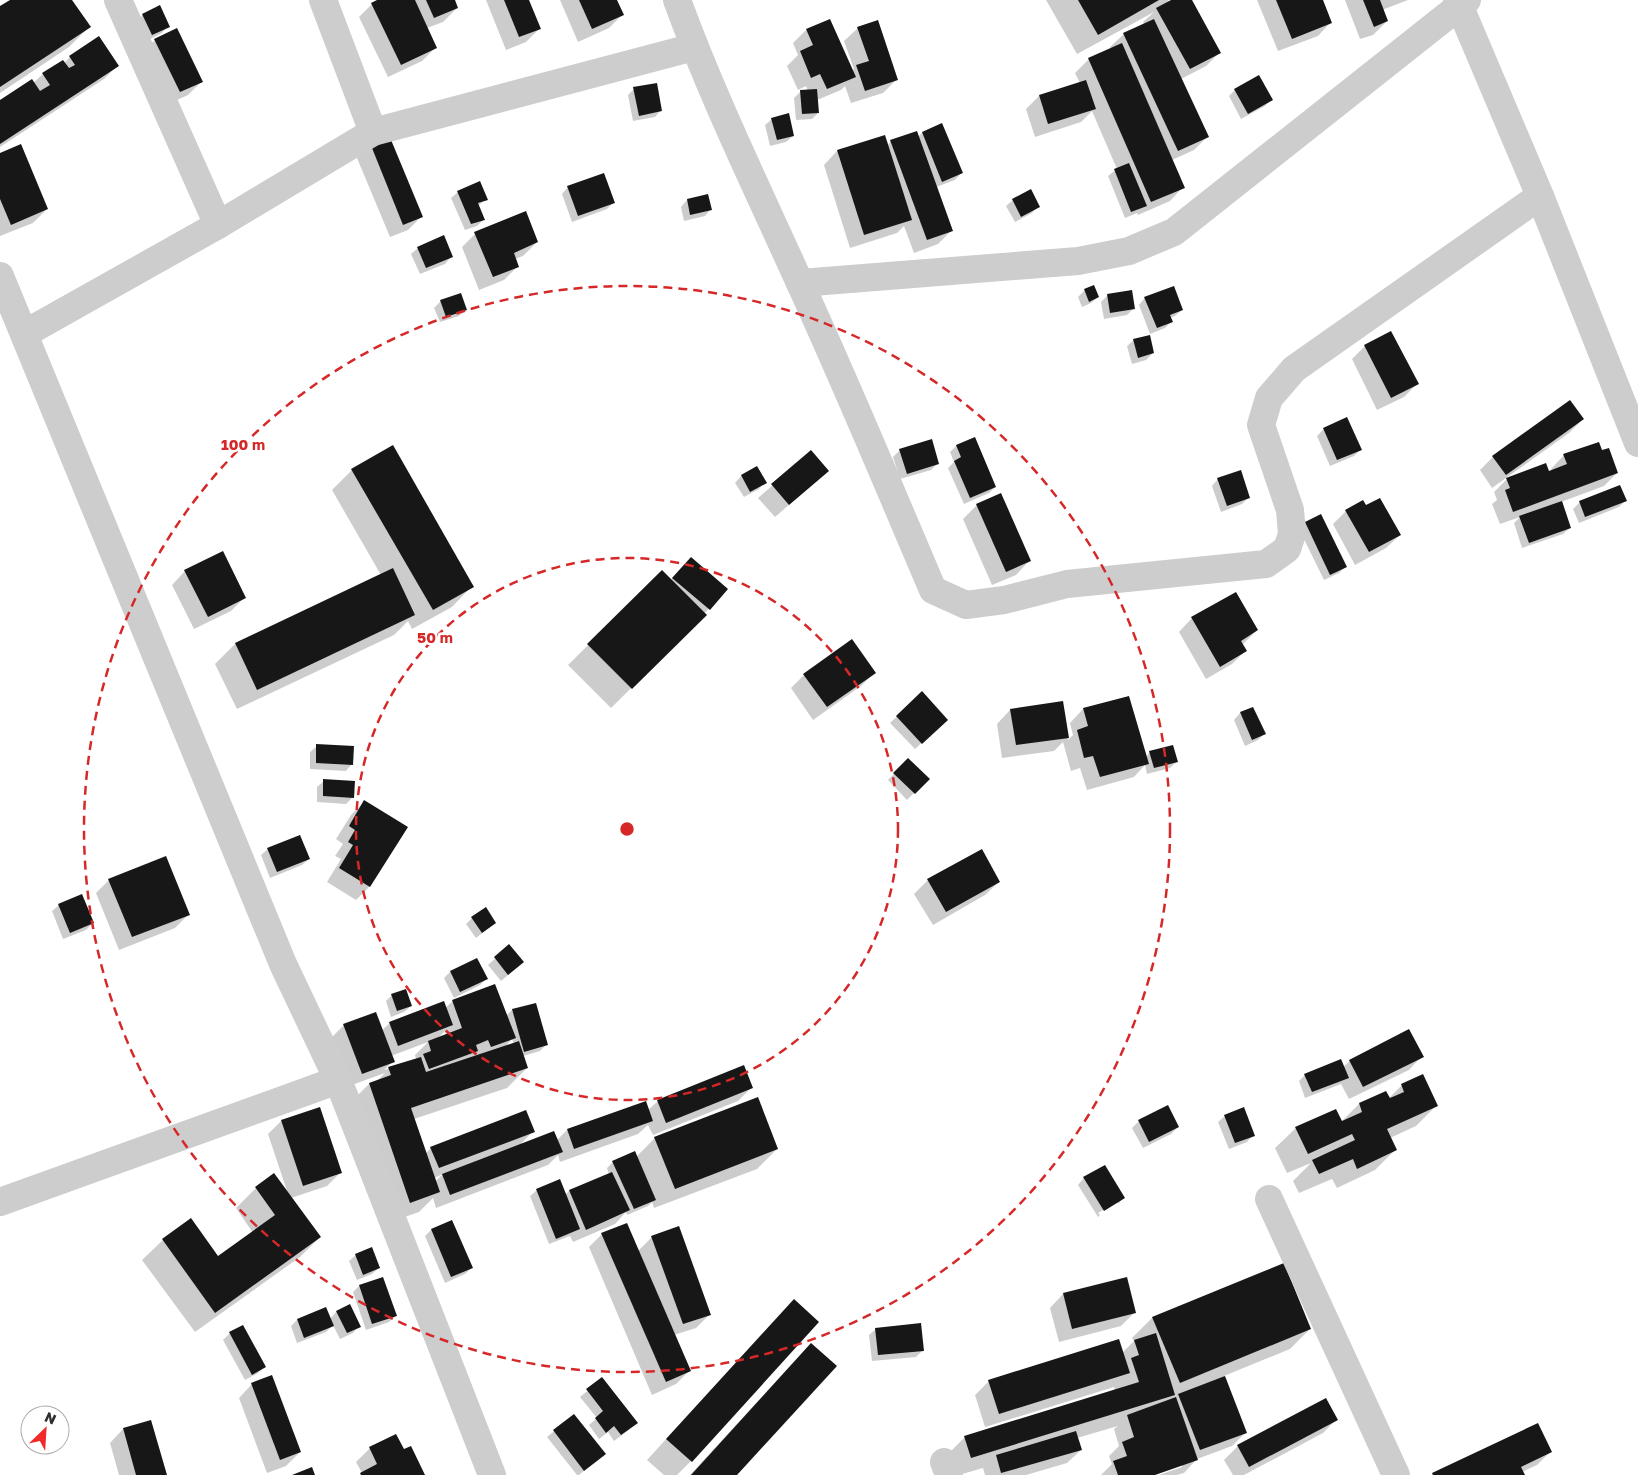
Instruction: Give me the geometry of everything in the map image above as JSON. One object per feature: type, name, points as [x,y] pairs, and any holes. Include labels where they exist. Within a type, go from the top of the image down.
[{"type":"street","points":[[118,0],[218,225]]},
{"type":"street","points":[[323,0],[373,132]]},
{"type":"street","points":[[677,0],[694,47],[738,150],[800,283],[933,590],[966,605],[1004,600],[1067,584],[1266,564],[1287,549],[1292,534],[1290,510],[1261,425],[1270,398],[1294,369],[1540,196]]},
{"type":"street","points":[[800,283],[1078,261],[1129,251],[1174,232],[1461,2],[1638,443]]},
{"type":"street","points":[[24,334],[218,225],[373,132],[694,47]]},
{"type":"street","points":[[0,276],[283,964],[338,1080],[492,1475]]},
{"type":"street","points":[[0,1202],[338,1080]]},
{"type":"street","points":[[1269,1199],[1396,1475]]},
{"type":"building","points":[[10,0],[72,0],[91,27],[0,87],[0,6]]},
{"type":"building","points":[[377,0],[415,0],[437,48],[401,65],[371,3]]},
{"type":"building","points":[[426,0],[455,0],[458,8],[434,18]]},
{"type":"building","points":[[504,0],[529,0],[541,29],[519,37]]},
{"type":"building","points":[[579,0],[617,0],[624,15],[592,29]]},
{"type":"building","points":[[1078,0],[1159,0],[1098,35]]},
{"type":"building","points":[[1171,0],[1192,0],[1221,53],[1190,69],[1156,8]]},
{"type":"building","points":[[1276,0],[1323,0],[1332,23],[1292,39]]},
{"type":"building","points":[[1363,0],[1380,0],[1388,21],[1374,27]]},
{"type":"building","points":[[160,5],[170,27],[152,35],[142,14]]},
{"type":"building","points":[[830,19],[856,77],[827,89],[820,74],[811,78],[800,51],[813,45],[806,29]]},
{"type":"building","points":[[1154,19],[1209,137],[1178,151],[1123,33]]},
{"type":"building","points":[[878,20],[898,80],[865,91],[856,65],[869,61],[857,27]]},
{"type":"building","points":[[177,28],[203,82],[180,92],[154,39]]},
{"type":"building","points":[[99,36],[119,66],[0,144],[0,100],[32,79],[40,91],[50,85],[42,73],[63,60],[69,68],[75,65],[69,56]]},
{"type":"building","points":[[1122,43],[1185,188],[1151,202],[1088,58]]},
{"type":"building","points":[[1259,75],[1273,100],[1248,114],[1234,89]]},
{"type":"building","points":[[1086,80],[1096,109],[1048,124],[1039,95]]},
{"type":"building","points":[[657,83],[662,111],[639,116],[633,87]]},
{"type":"building","points":[[817,89],[819,113],[802,114],[800,90]]},
{"type":"building","points":[[789,113],[794,136],[777,140],[771,118]]},
{"type":"building","points":[[942,123],[963,173],[942,182],[922,132]]},
{"type":"building","points":[[917,131],[953,231],[927,240],[890,140]]},
{"type":"building","points":[[389,135],[423,217],[403,225],[370,143]]},
{"type":"building","points":[[885,135],[912,220],[864,235],[837,150]]},
{"type":"building","points":[[21,144],[48,209],[11,225],[0,199],[0,153]]},
{"type":"building","points":[[1129,163],[1147,206],[1131,212],[1114,169]]},
{"type":"building","points":[[604,173],[615,203],[578,216],[567,186]]},
{"type":"building","points":[[480,181],[488,200],[478,203],[485,220],[471,224],[457,191]]},
{"type":"building","points":[[1031,189],[1040,207],[1021,217],[1012,199]]},
{"type":"building","points":[[708,194],[712,210],[690,215],[687,199]]},
{"type":"building","points":[[526,211],[538,242],[514,253],[519,267],[493,277],[474,232]]},
{"type":"building","points":[[444,235],[453,257],[426,268],[417,247]]},
{"type":"building","points":[[1094,285],[1099,297],[1089,302],[1084,289]]},
{"type":"building","points":[[1174,286],[1183,310],[1170,315],[1173,322],[1157,328],[1144,297]]},
{"type":"building","points":[[1132,290],[1135,309],[1110,313],[1107,294]]},
{"type":"building","points":[[461,293],[467,310],[446,317],[440,300]]},
{"type":"building","points":[[1391,331],[1419,384],[1391,398],[1364,345]]},
{"type":"building","points":[[1150,335],[1154,353],[1138,358],[1133,339]]},
{"type":"building","points":[[1570,400],[1584,419],[1506,475],[1492,456]]},
{"type":"building","points":[[1347,417],[1362,450],[1337,460],[1323,428]]},
{"type":"building","points":[[975,437],[996,487],[970,498],[954,461],[961,457],[956,445]]},
{"type":"building","points":[[932,439],[939,464],[907,474],[899,449]]},
{"type":"building","points":[[1599,442],[1602,450],[1609,448],[1618,473],[1513,512],[1505,490],[1510,488],[1506,478],[1546,463],[1549,471],[1567,464],[1563,454]]},
{"type":"building","points":[[393,445],[474,587],[433,610],[351,469]]},
{"type":"building","points":[[811,450],[829,471],[789,505],[771,484]]},
{"type":"building","points":[[757,466],[767,483],[750,492],[741,475]]},
{"type":"building","points":[[1241,470],[1250,498],[1227,506],[1217,478]]},
{"type":"building","points":[[1620,485],[1627,501],[1585,517],[1579,501]]},
{"type":"building","points":[[1001,493],[1031,561],[1006,572],[976,504]]},
{"type":"building","points":[[1380,498],[1401,535],[1369,552],[1345,510],[1363,500],[1366,505]]},
{"type":"building","points":[[1562,501],[1571,528],[1529,543],[1519,516]]},
{"type":"building","points":[[1321,514],[1347,567],[1330,575],[1305,522]]},
{"type":"building","points":[[223,551],[246,598],[208,617],[184,570]]},
{"type":"building","points":[[691,557],[728,589],[710,610],[672,578]]},
{"type":"building","points":[[393,568],[415,615],[257,690],[235,643]]},
{"type":"building","points":[[662,570],[707,615],[632,689],[587,644]]},
{"type":"building","points":[[1236,592],[1258,630],[1241,641],[1247,651],[1220,667],[1191,617]]},
{"type":"building","points":[[852,639],[876,673],[827,707],[803,674]]},
{"type":"building","points":[[922,691],[948,720],[922,744],[896,716]]},
{"type":"building","points":[[1129,696],[1149,764],[1100,777],[1093,756],[1084,758],[1077,730],[1088,726],[1083,708]]},
{"type":"building","points":[[1063,701],[1069,738],[1016,745],[1010,709]]},
{"type":"building","points":[[1253,707],[1266,734],[1252,740],[1240,712]]},
{"type":"building","points":[[316,744],[354,746],[353,765],[316,763]]},
{"type":"building","points":[[1173,745],[1178,762],[1154,768],[1149,751]]},
{"type":"building","points":[[908,758],[930,779],[915,794],[893,773]]},
{"type":"building","points":[[323,779],[355,781],[354,798],[323,796]]},
{"type":"building","points":[[364,800],[408,827],[370,887],[339,868],[353,845],[348,842],[355,830],[349,826]]},
{"type":"building","points":[[300,835],[310,859],[277,872],[267,848]]},
{"type":"building","points":[[982,849],[1000,882],[946,912],[927,879]]},
{"type":"building","points":[[166,856],[190,915],[132,937],[108,879]]},
{"type":"building","points":[[82,894],[94,923],[70,933],[58,904]]},
{"type":"building","points":[[486,907],[496,923],[482,933],[471,917]]},
{"type":"building","points":[[509,944],[524,962],[508,975],[494,957]]},
{"type":"building","points":[[477,958],[488,979],[460,992],[450,971]]},
{"type":"building","points":[[495,984],[516,1038],[491,1047],[488,1040],[476,1045],[478,1051],[429,1069],[423,1054],[431,1051],[428,1041],[462,1028],[452,1000]]},
{"type":"building","points":[[406,989],[412,1006],[397,1011],[391,994]]},
{"type":"building","points":[[444,1001],[453,1025],[398,1046],[389,1022]]},
{"type":"building","points":[[536,1003],[548,1045],[524,1052],[512,1009]]},
{"type":"building","points":[[376,1012],[395,1062],[362,1074],[343,1024]]},
{"type":"building","points":[[1409,1029],[1424,1057],[1363,1087],[1349,1060]]},
{"type":"building","points":[[519,1041],[528,1068],[411,1108],[440,1192],[410,1203],[369,1083],[391,1075],[388,1067],[421,1057],[426,1072]]},
{"type":"building","points":[[1341,1059],[1349,1078],[1312,1092],[1304,1074]]},
{"type":"building","points":[[744,1065],[753,1088],[666,1123],[657,1100]]},
{"type":"building","points":[[1423,1074],[1438,1106],[1387,1129],[1397,1150],[1357,1169],[1353,1159],[1319,1174],[1312,1160],[1355,1140],[1352,1134],[1308,1154],[1295,1127],[1336,1109],[1342,1121],[1362,1112],[1359,1103],[1386,1091],[1390,1098],[1404,1092],[1401,1084]]},
{"type":"building","points":[[758,1097],[778,1149],[675,1189],[654,1137]]},
{"type":"building","points":[[646,1101],[653,1121],[574,1149],[567,1129]]},
{"type":"building","points":[[1168,1105],[1179,1127],[1149,1142],[1138,1120]]},
{"type":"building","points":[[320,1107],[342,1173],[303,1186],[281,1120]]},
{"type":"building","points":[[1244,1107],[1255,1136],[1235,1143],[1224,1115]]},
{"type":"building","points":[[526,1110],[535,1132],[439,1168],[430,1147]]},
{"type":"building","points":[[554,1131],[563,1152],[450,1195],[442,1174]]},
{"type":"building","points":[[635,1151],[656,1200],[634,1209],[612,1161]]},
{"type":"building","points":[[1105,1165],[1125,1198],[1104,1211],[1083,1177]]},
{"type":"building","points":[[612,1172],[630,1210],[586,1230],[569,1190]]},
{"type":"building","points":[[274,1173],[321,1237],[215,1313],[162,1239],[191,1218],[218,1256],[275,1215],[255,1187]]},
{"type":"building","points":[[560,1179],[580,1229],[556,1239],[536,1189]]},
{"type":"building","points":[[452,1220],[473,1268],[451,1277],[431,1229]]},
{"type":"building","points":[[627,1223],[691,1371],[666,1382],[601,1233]]},
{"type":"building","points":[[679,1226],[711,1315],[683,1324],[651,1236]]},
{"type":"building","points":[[372,1247],[380,1268],[363,1275],[355,1254]]},
{"type":"building","points":[[1284,1263],[1311,1329],[1180,1383],[1152,1317]]},
{"type":"building","points":[[383,1277],[397,1316],[372,1324],[359,1285]]},
{"type":"building","points":[[1127,1277],[1136,1313],[1072,1329],[1063,1293]]},
{"type":"building","points":[[794,1299],[819,1322],[692,1462],[666,1439]]},
{"type":"building","points":[[350,1304],[361,1327],[347,1333],[336,1311]]},
{"type":"building","points":[[326,1307],[334,1326],[304,1338],[297,1319]]},
{"type":"building","points":[[921,1323],[924,1351],[878,1355],[875,1328]]},
{"type":"building","points":[[243,1325],[266,1367],[252,1375],[229,1332]]},
{"type":"building","points":[[1156,1333],[1175,1395],[971,1458],[964,1436],[1139,1382],[1131,1358],[1139,1355],[1134,1340]]},
{"type":"building","points":[[1119,1339],[1130,1373],[999,1414],[988,1380]]},
{"type":"building","points":[[811,1343],[837,1366],[737,1475],[691,1475]]},
{"type":"building","points":[[272,1375],[301,1452],[280,1460],[251,1383]]},
{"type":"building","points":[[1225,1376],[1247,1433],[1200,1450],[1178,1394]]},
{"type":"building","points":[[602,1377],[638,1423],[621,1435],[614,1426],[606,1433],[595,1418],[603,1411],[586,1389]]},
{"type":"building","points":[[1176,1397],[1198,1460],[1155,1475],[1118,1475],[1113,1461],[1127,1456],[1122,1442],[1134,1437],[1127,1415]]},
{"type":"building","points":[[1326,1398],[1338,1420],[1249,1467],[1237,1445]]},
{"type":"building","points":[[574,1414],[606,1454],[584,1471],[553,1430]]},
{"type":"building","points":[[151,1420],[167,1475],[136,1475],[123,1428]]},
{"type":"building","points":[[1538,1423],[1552,1452],[1521,1467],[1525,1475],[1433,1475],[1432,1473]]},
{"type":"building","points":[[1076,1431],[1082,1450],[1001,1473],[996,1455]]},
{"type":"building","points":[[396,1434],[404,1449],[411,1446],[425,1475],[361,1475],[360,1473],[377,1464],[369,1447]]},
{"type":"building","points":[[312,1467],[315,1475],[292,1475]]}]
